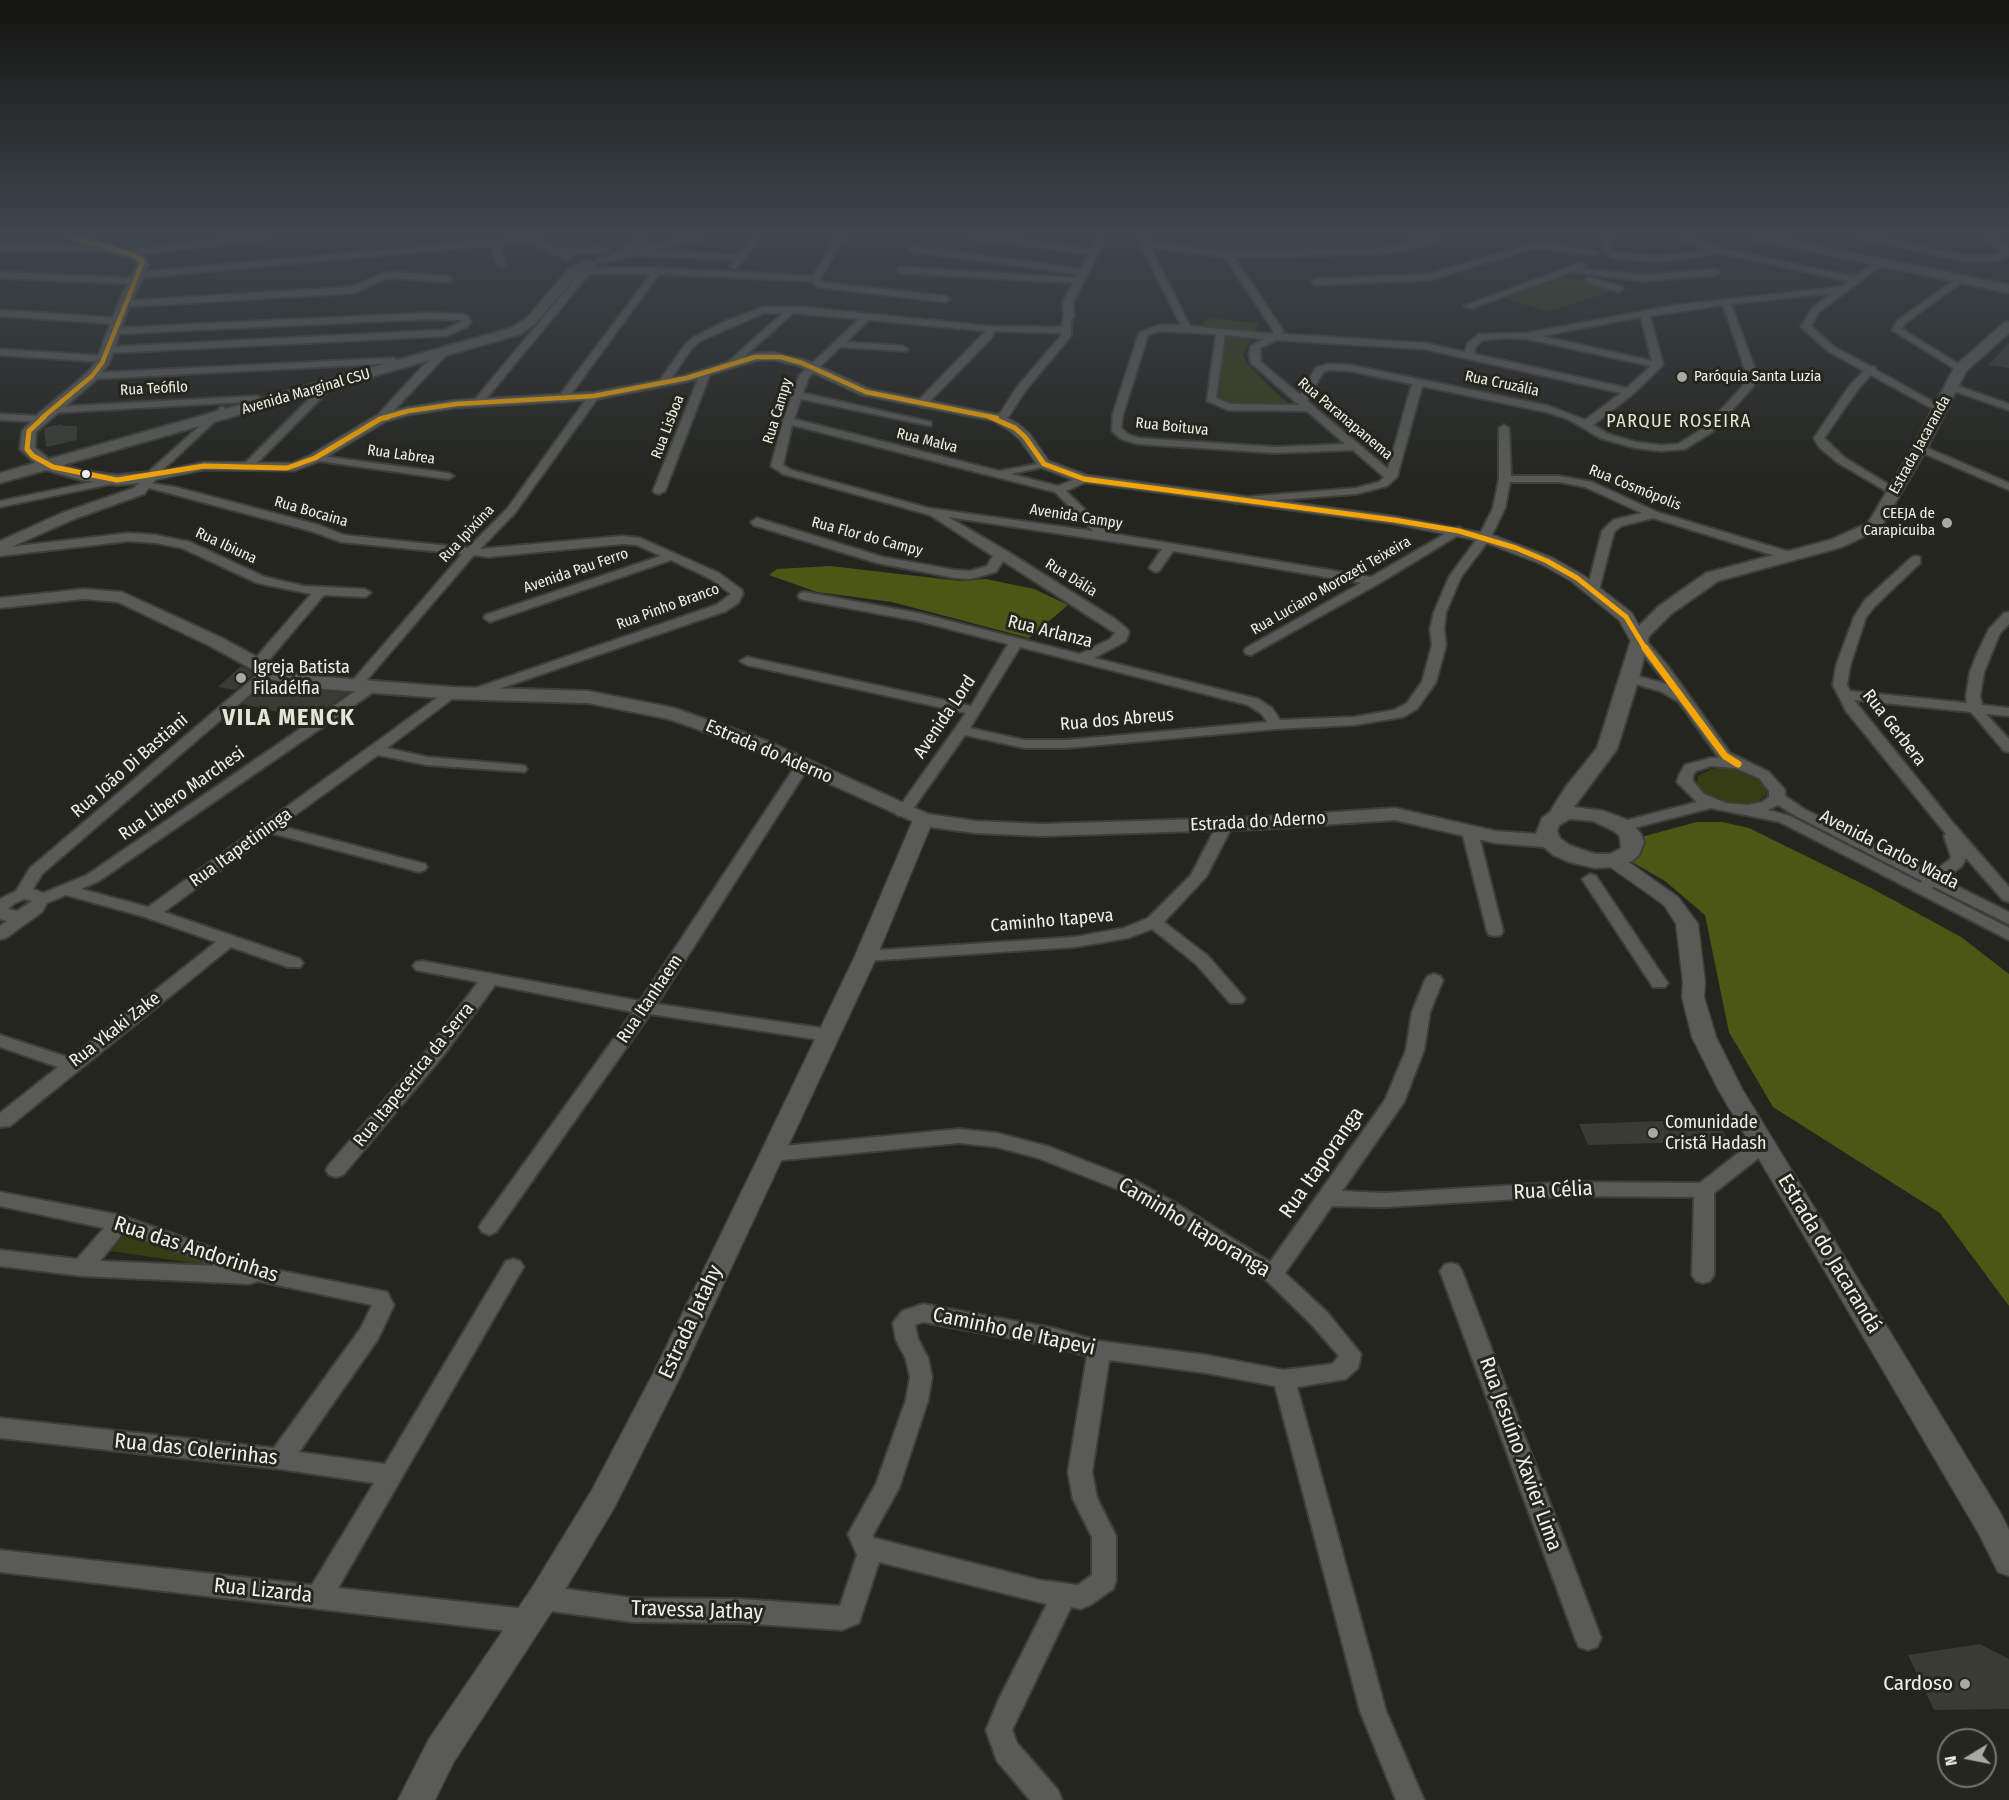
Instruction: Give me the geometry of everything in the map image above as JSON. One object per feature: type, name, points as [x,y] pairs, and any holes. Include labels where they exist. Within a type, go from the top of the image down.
[{"type":"main road","points":[[117,320],[106,355],[92,376],[29,431],[26,446],[43,462],[81,475],[148,481]]},
{"type":"main road","name":"Avenida Marginal CSU","points":[[215,410],[302,390],[343,369],[393,361],[418,362],[494,333],[518,320]]},
{"type":"main road","name":"Avenida Marginal CSU","points":[[0,478],[43,462],[215,410],[256,399],[329,385],[418,362],[516,332],[532,320]]},
{"type":"main road","name":"Estrada Jacaranda","points":[[1786,555],[1836,544],[1874,526],[1920,448],[1960,369],[2009,326]]},
{"type":"main road","points":[[516,332],[541,327]]},
{"type":"main road","name":"Avenida Marginal CSU","points":[[0,469],[43,462]]},
{"type":"main road","points":[[107,501],[123,480]]},
{"type":"main road","points":[[0,547],[107,501],[139,491],[148,481]]},
{"type":"main road","points":[[1582,783],[1616,823],[1630,834],[1633,842],[1631,850],[1624,856],[1613,860],[1596,861],[1577,857],[1561,850],[1550,841],[1546,831],[1549,822],[1558,816],[1572,792],[1582,783],[1607,749],[1630,678],[1640,636],[1665,610],[1712,577],[1786,555]]},
{"type":"main road","name":"Estrada do Aderno","points":[[0,603],[84,594],[122,597],[264,668],[311,682],[453,693],[610,700],[674,714],[760,745],[913,816],[975,828],[1042,830],[1225,825],[1395,814],[1470,832],[1515,839],[1550,841]]},
{"type":"main road","points":[[1558,816],[1583,813],[1616,823]]},
{"type":"street","points":[[62,320],[115,326],[298,320]]},
{"type":"street","points":[[0,352],[106,355],[446,333],[464,325],[465,320]]},
{"type":"street","points":[[477,403],[547,320]]},
{"type":"street","points":[[562,399],[621,320]]},
{"type":"street","points":[[663,383],[688,347],[697,339],[738,320]]},
{"type":"street","points":[[731,364],[779,320]]},
{"type":"street","name":"Rua Campy","points":[[777,466],[788,421],[804,376],[863,320]]},
{"type":"street","points":[[902,320],[1065,330]]},
{"type":"street","points":[[997,418],[1005,414],[1022,389],[1066,336],[1068,320]]},
{"type":"street","points":[[1183,320],[1187,328]]},
{"type":"street","points":[[1271,320],[1278,330],[1277,337]]},
{"type":"street","points":[[1527,336],[1613,320]]},
{"type":"street","points":[[1647,320],[1658,365]]},
{"type":"street","name":"Rua Cruzália","points":[[1305,405],[1310,385],[1319,370],[1335,367],[1365,370],[1549,409],[1587,424],[1604,436],[1645,448],[1681,447],[1708,430],[1748,387],[1751,375],[1732,320]]},
{"type":"street","points":[[1810,320],[1806,327],[1832,349],[1872,369],[1939,408]]},
{"type":"street","points":[[1904,320],[1897,330],[1960,369]]},
{"type":"street","points":[[921,404],[989,335],[992,330],[987,327]]},
{"type":"street","name":"Rua Boituva","points":[[1353,447],[1294,450],[1237,448],[1138,441],[1119,433],[1116,429],[1118,414],[1144,333],[1153,328],[1187,328],[1277,337],[1401,344],[1468,354],[1629,392]]},
{"type":"street","points":[[1221,332],[1211,399],[1228,407],[1305,405]]},
{"type":"street","points":[[1468,354],[1471,345],[1479,337],[1495,334],[1527,336],[1658,365]]},
{"type":"street","name":"Rua Paranapanema","points":[[1277,337],[1256,346],[1254,354],[1256,363],[1391,477]]},
{"type":"street","points":[[839,344],[903,349]]},
{"type":"street","points":[[148,481],[204,466],[287,468],[315,458],[380,419],[429,407],[594,396],[705,374],[755,357],[774,356],[813,367],[866,392],[997,418],[1016,428],[1044,464],[1084,479],[1459,531],[1485,537],[1547,561],[1593,590],[1626,617],[1639,641],[1725,756],[1738,764],[1758,771],[1773,782],[1777,790],[1777,798],[1767,806],[1748,810]]},
{"type":"street","points":[[380,419],[418,362]]},
{"type":"street","points":[[1587,424],[1629,392],[1658,365]]},
{"type":"street","points":[[92,376],[343,369]]},
{"type":"street","points":[[1872,369],[1854,387],[1818,438],[1841,460],[1895,492]]},
{"type":"street","name":"Rua Lisboa","points":[[659,491],[705,374]]},
{"type":"street","points":[[1234,500],[1368,489],[1383,484],[1391,477],[1418,382]]},
{"type":"street","points":[[248,466],[329,385]]},
{"type":"street","points":[[1282,386],[1310,385]]},
{"type":"street","points":[[1952,387],[2009,407]]},
{"type":"street","points":[[796,395],[927,424]]},
{"type":"street","name":"Rua Ipixúna","points":[[362,687],[470,552],[511,511],[594,396]]},
{"type":"street","name":"Rua Teófilo","points":[[52,410],[215,410]]},
{"type":"street","points":[[148,481],[215,410]]},
{"type":"street","points":[[0,417],[41,419]]},
{"type":"street","name":"Rua Malva","points":[[788,421],[1059,490]]},
{"type":"street","name":"Rua dos Abreus","points":[[962,730],[1024,744],[1048,745],[1276,725],[1354,721],[1398,714],[1412,706],[1429,682],[1439,645],[1437,629],[1440,612],[1455,577],[1485,537],[1499,508],[1505,479],[1504,428]]},
{"type":"street","points":[[1920,448],[2009,487]]},
{"type":"street","name":"Rua Labrea","points":[[315,458],[448,476]]},
{"type":"street","points":[[990,473],[1019,471],[1044,464]]},
{"type":"street","name":"Avenida Campy","points":[[777,466],[787,472],[927,511],[1105,537],[1374,581]]},
{"type":"street","points":[[1084,479],[1059,490],[1105,537]]},
{"type":"street","name":"Rua Cosmópolis","points":[[1505,479],[1572,480],[1616,495],[1653,514],[1786,555]]},
{"type":"street","points":[[0,504],[123,480]]},
{"type":"street","name":"Rua Bocaina","points":[[148,481],[315,528],[341,538],[470,552]]},
{"type":"street","points":[[1302,509],[1304,502],[1314,494]]},
{"type":"street","name":"Rua Dália","points":[[927,511],[1001,554],[1110,622],[1122,632],[1121,638],[1083,658]]},
{"type":"street","points":[[1593,590],[1608,531],[1617,524],[1653,514]]},
{"type":"street","points":[[973,537],[1002,521]]},
{"type":"street","name":"Rua Flor do Campy","points":[[757,522],[898,564],[947,573],[970,575],[992,569],[1001,554]]},
{"type":"street","name":"Rua Luciano Morozeti Teixeira","points":[[1251,651],[1459,531]]},
{"type":"street","name":"Rua Ibiuna","points":[[0,552],[129,537],[156,539],[186,545],[261,580],[320,592],[365,593]]},
{"type":"street","name":"Rua Pinho Branco","points":[[470,552],[500,553],[622,540],[640,542],[732,586],[737,594],[733,600],[721,608],[475,693]]},
{"type":"street","points":[[1155,568],[1169,548]]},
{"type":"street","name":"Avenida Pau Ferro","points":[[490,618],[672,556]]},
{"type":"street","name":"Rua Gerbera","points":[[1916,560],[1870,603],[1860,617],[1843,666],[1840,685],[1851,708],[1948,827],[2009,897]]},
{"type":"street","name":"Rua João Di Bastiani","points":[[22,894],[36,872],[264,668],[320,592]]},
{"type":"street","name":"Rua Arlanza","points":[[804,596],[918,617],[1253,702],[1267,711],[1276,725]]},
{"type":"street","points":[[2009,616],[1994,632],[1984,654],[1977,672],[1973,696],[1976,708],[1984,721],[2009,748]]},
{"type":"street","name":"Avenida Lord","points":[[913,816],[1016,642]]},
{"type":"street","points":[[747,661],[975,711]]},
{"type":"street","points":[[543,696],[536,683],[545,668]]},
{"type":"street","points":[[1630,678],[1665,688],[1684,700]]},
{"type":"street","name":"Rua Libero Marchesi","points":[[0,934],[36,906],[93,878],[362,687]]},
{"type":"street","name":"Rua Itapetininga","points":[[151,913],[453,693]]},
{"type":"street","points":[[1844,695],[2009,712]]},
{"type":"street","points":[[377,750],[428,761],[520,769]]},
{"type":"street","points":[[1711,803],[1690,789],[1685,782],[1690,768],[1710,762],[1738,764]]},
{"type":"street","name":"Rua Itanhaem","points":[[489,1227],[645,1008],[803,765]]},
{"type":"street","name":"Avenida Carlos Wada","points":[[1777,798],[1928,884],[1956,906],[2009,935]]},
{"type":"street","points":[[1616,823],[1711,803]]},
{"type":"street","name":"Avenida Carlos Wada","points":[[1711,803],[1785,819],[1928,884],[1972,899],[2009,919]]},
{"type":"street","name":"Estrada Jatahy","points":[[416,1800],[441,1752],[543,1598],[603,1499],[665,1379],[866,956],[913,816]]},
{"type":"street","name":"Caminho Itapeva","points":[[866,956],[1105,939],[1128,933],[1154,922],[1198,877],[1225,825]]},
{"type":"street","name":"Rua Gerbera","points":[[1928,884],[1952,867],[1959,857],[1948,827]]},
{"type":"street","points":[[269,828],[419,867]]},
{"type":"street","points":[[1470,832],[1495,931]]},
{"type":"street","name":"Estrada do Jacarandá","points":[[1613,860],[1671,901],[1687,924],[1694,982],[1693,997],[1704,1037],[1730,1089],[1990,1524],[2009,1562]]},
{"type":"street","points":[[1956,906],[1982,892],[1986,883],[1981,866]]},
{"type":"street","points":[[1590,879],[1659,983]]},
{"type":"street","points":[[66,890],[151,913],[294,963]]},
{"type":"street","points":[[22,894],[33,894],[36,906],[14,916],[3,915],[0,910],[9,899],[22,894]]},
{"type":"street","points":[[1154,922],[1202,960],[1236,999]]},
{"type":"street","name":"Rua Ykaki Zake","points":[[3,1121],[229,940]]},
{"type":"street","points":[[422,966],[645,1008],[828,1035]]},
{"type":"street","name":"Rua Itapecerica da Serra","points":[[336,1170],[436,1052],[490,979]]},
{"type":"street","name":"Rua Itaporanga","points":[[1273,1274],[1394,1102],[1415,1050],[1421,1012],[1434,980]]},
{"type":"street","points":[[0,1041],[71,1065]]},
{"type":"street","name":"Caminho Itaporanga","points":[[773,1154],[958,1136],[1019,1145],[1080,1166],[1127,1185],[1167,1207],[1273,1274],[1347,1348],[1350,1362],[1338,1373]]},
{"type":"street","points":[[1703,1275],[1704,1190],[1763,1144]]},
{"type":"street","name":"Rua Célia","points":[[1327,1198],[1384,1200],[1569,1189],[1704,1190]]},
{"type":"street","name":"Rua das Andorinhas","points":[[0,1199],[120,1223],[269,1277],[379,1298],[382,1305],[370,1333],[280,1459]]},
{"type":"street","points":[[82,1268],[120,1223]]},
{"type":"street","points":[[0,1258],[82,1268],[269,1277]]},
{"type":"street","points":[[319,1597],[513,1267]]},
{"type":"street","name":"Rua Jesuíno Xavier Lima","points":[[1451,1270],[1588,1638]]},
{"type":"street","name":"Caminho de Itapevi","points":[[871,1550],[862,1544],[860,1534],[887,1488],[917,1400],[921,1377],[917,1358],[907,1340],[904,1323],[906,1319],[923,1313],[1053,1337],[1099,1350],[1206,1364],[1284,1379],[1311,1378],[1338,1373]]},
{"type":"street","points":[[871,1550],[1039,1592],[1064,1596],[1081,1597],[1104,1581],[1104,1536],[1085,1499],[1080,1472],[1099,1350]]},
{"type":"street","points":[[1284,1379],[1373,1712],[1410,1800]]},
{"type":"street","name":"Rua das Colerinhas","points":[[0,1428],[280,1459],[392,1475]]},
{"type":"street","name":"Travessa Jathay","points":[[543,1598],[633,1610],[740,1611],[842,1618],[850,1615],[871,1550]]},
{"type":"street","name":"Rua Lizarda","points":[[0,1561],[526,1621]]},
{"type":"street","points":[[1048,1800],[1007,1752],[999,1730],[1064,1596]]},
{"type":"green space","points":[[1206,320],[1258,323],[1254,332],[1201,326]]},
{"type":"green space","points":[[1227,336],[1252,339],[1243,355],[1247,363],[1276,393],[1293,406],[1225,405],[1219,402],[1218,382]]},
{"type":"green space","points":[[830,566],[960,581],[986,579],[1034,589],[1068,605],[1029,638],[892,602],[817,592],[769,575],[777,569]]},
{"type":"green space","points":[[1711,769],[1733,769],[1754,777],[1762,782],[1766,795],[1755,803],[1746,804],[1724,802],[1713,798],[1699,787],[1698,776]]},
{"type":"green space","points":[[1697,822],[1722,822],[1749,828],[1871,888],[1961,937],[2009,974],[2009,1306],[1940,1213],[1773,1107],[1729,1032],[1705,915],[1665,881],[1632,862],[1630,843],[1645,836]]},
{"type":"green space","points":[[118,1233],[260,1273],[104,1250]]},
{"type":"building","points":[[2009,343],[2009,368],[1988,365]]},
{"type":"building","points":[[62,424],[62,426],[77,426],[77,440],[46,447],[44,428]]},
{"type":"building","name":"Igreja Batista Filadélfia","points":[[241,666],[255,673],[235,690],[218,687]]},
{"type":"building","points":[[268,681],[311,690],[348,693],[310,719],[242,704]]},
{"type":"building","name":"Comunidade Cristã Hadash","points":[[1716,1119],[1729,1141],[1588,1145],[1579,1124]]},
{"type":"building","name":"Cardoso","points":[[1980,1644],[2009,1659],[2009,1709],[1934,1710],[1908,1655]]},
{"type":"transit line","points":[[118,320],[102,363],[92,376],[29,431],[27,449],[33,456],[53,467],[117,480],[204,466],[287,468],[315,458],[380,419],[408,411],[456,404],[594,396],[687,378],[755,357],[781,357],[802,363],[866,392],[997,418],[1015,428],[1025,437],[1044,464],[1084,479],[1394,520],[1459,531],[1516,548],[1547,561],[1577,578],[1626,617],[1639,641],[1662,668],[1725,756],[1738,764]]},
{"type":"place","name":"Paróquia Santa Luzia","points":[[1682,377]]},
{"type":"place","name":"CEEJA de Carapicuiba","points":[[1947,523]]},
{"type":"place","name":"Igreja Batista Filadélfia","points":[[241,678]]},
{"type":"place","name":"Comunidade Cristã Hadash","points":[[1653,1133]]},
{"type":"place","name":"Cardoso","points":[[1965,1684]]},
{"type":"district","name":"PARQUE ROSEIRA","points":[[1679,422]]},
{"type":"district","name":"VILA MENCK","points":[[289,718]]}]
